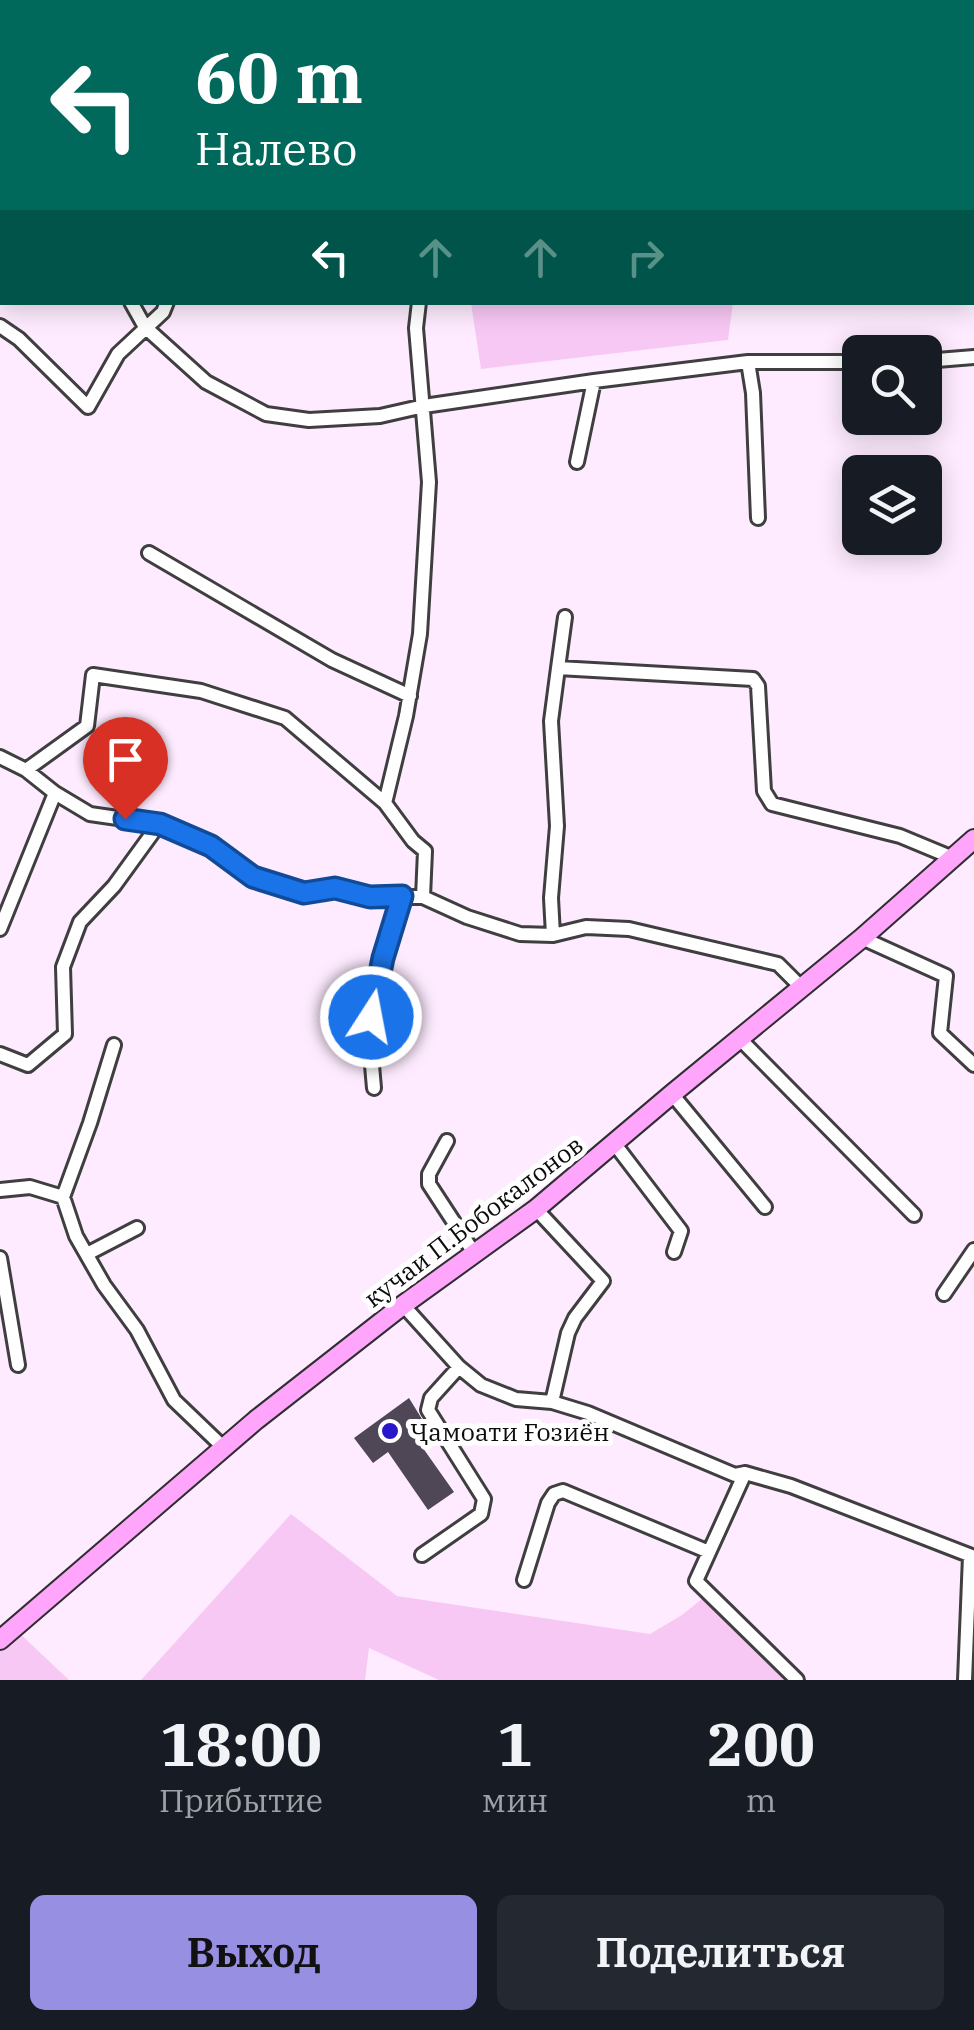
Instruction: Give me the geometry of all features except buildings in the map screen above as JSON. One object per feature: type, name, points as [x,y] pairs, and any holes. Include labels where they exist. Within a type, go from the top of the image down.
[{"type":"main road","name":"кучаи П.Бобокалонов","points":[[0,1640],[222,1448],[403,1305],[536,1209],[862,938],[974,839]]},
{"type":"street","points":[[133,305],[145,327],[206,382],[266,414],[309,420],[380,416],[594,381],[748,362],[842,362]]},
{"type":"street","points":[[0,326],[19,339],[88,407],[118,354],[167,305]]},
{"type":"street","points":[[385,803],[420,634],[428,482],[416,328],[419,305]]},
{"type":"street","points":[[942,360],[974,357]]},
{"type":"street","points":[[748,362],[753,393],[758,518]]},
{"type":"street","points":[[577,462],[594,381]]},
{"type":"street","points":[[149,553],[332,660],[410,696]]},
{"type":"street","points":[[553,935],[557,826],[551,721],[565,617]]},
{"type":"street","points":[[558,668],[753,678],[758,686],[764,791],[772,804],[900,836],[953,858]]},
{"type":"street","points":[[26,770],[87,726],[93,675],[201,691],[284,718],[385,803],[412,841],[425,851],[423,897]]},
{"type":"street","points":[[0,757],[90,814],[160,824],[211,846],[253,877],[304,893],[335,888],[370,897],[423,897],[467,917],[520,934],[553,935],[586,927],[629,929],[778,964],[801,987]]},
{"type":"street","points":[[0,929],[55,794]]},
{"type":"street","points":[[0,1054],[28,1065],[64,1034],[63,967],[80,922],[114,886],[160,824]]},
{"type":"street","points":[[374,1088],[371,1017],[383,958],[402,896]]},
{"type":"street","points":[[862,938],[946,976],[940,1032],[974,1065]]},
{"type":"street","points":[[739,1038],[914,1215]]},
{"type":"street","points":[[114,1045],[63,1197],[76,1236],[104,1285],[137,1330],[174,1400],[222,1448]]},
{"type":"street","points":[[672,1094],[765,1207]]},
{"type":"street","points":[[447,1141],[429,1174],[429,1184],[474,1253]]},
{"type":"street","points":[[614,1143],[681,1232],[674,1252]]},
{"type":"street","points":[[0,1190],[30,1186],[63,1197]]},
{"type":"street","points":[[536,1209],[603,1281],[568,1333],[552,1402]]},
{"type":"street","points":[[87,1254],[137,1228]]},
{"type":"street","points":[[944,1294],[974,1250]]},
{"type":"street","points":[[0,1258],[18,1365]]},
{"type":"street","points":[[403,1305],[458,1367],[481,1385],[516,1399],[552,1402],[588,1413],[736,1476],[746,1474],[791,1486],[972,1556],[965,1680]]},
{"type":"street","points":[[422,1555],[481,1514],[484,1499],[428,1410],[431,1398],[458,1367]]},
{"type":"street","points":[[746,1474],[696,1582],[797,1680]]},
{"type":"street","points":[[524,1580],[548,1503],[563,1490],[710,1552]]},
{"type":"shaded area","points":[[471,305],[733,305],[728,340],[481,369]]},
{"type":"shaded area","points":[[291,1514],[397,1596],[650,1634],[703,1598],[787,1680],[439,1680],[369,1648],[365,1680],[141,1680]]},
{"type":"shaded area","points":[[14,1628],[69,1680],[0,1680],[0,1637]]},
{"type":"place","name":"Ҷамоати Ғозиён","points":[[390,1431]]},
{"type":"route","points":[[125,819],[160,824],[211,846],[253,877],[304,893],[335,888],[370,897],[402,896],[383,958],[371,1017]]}]
